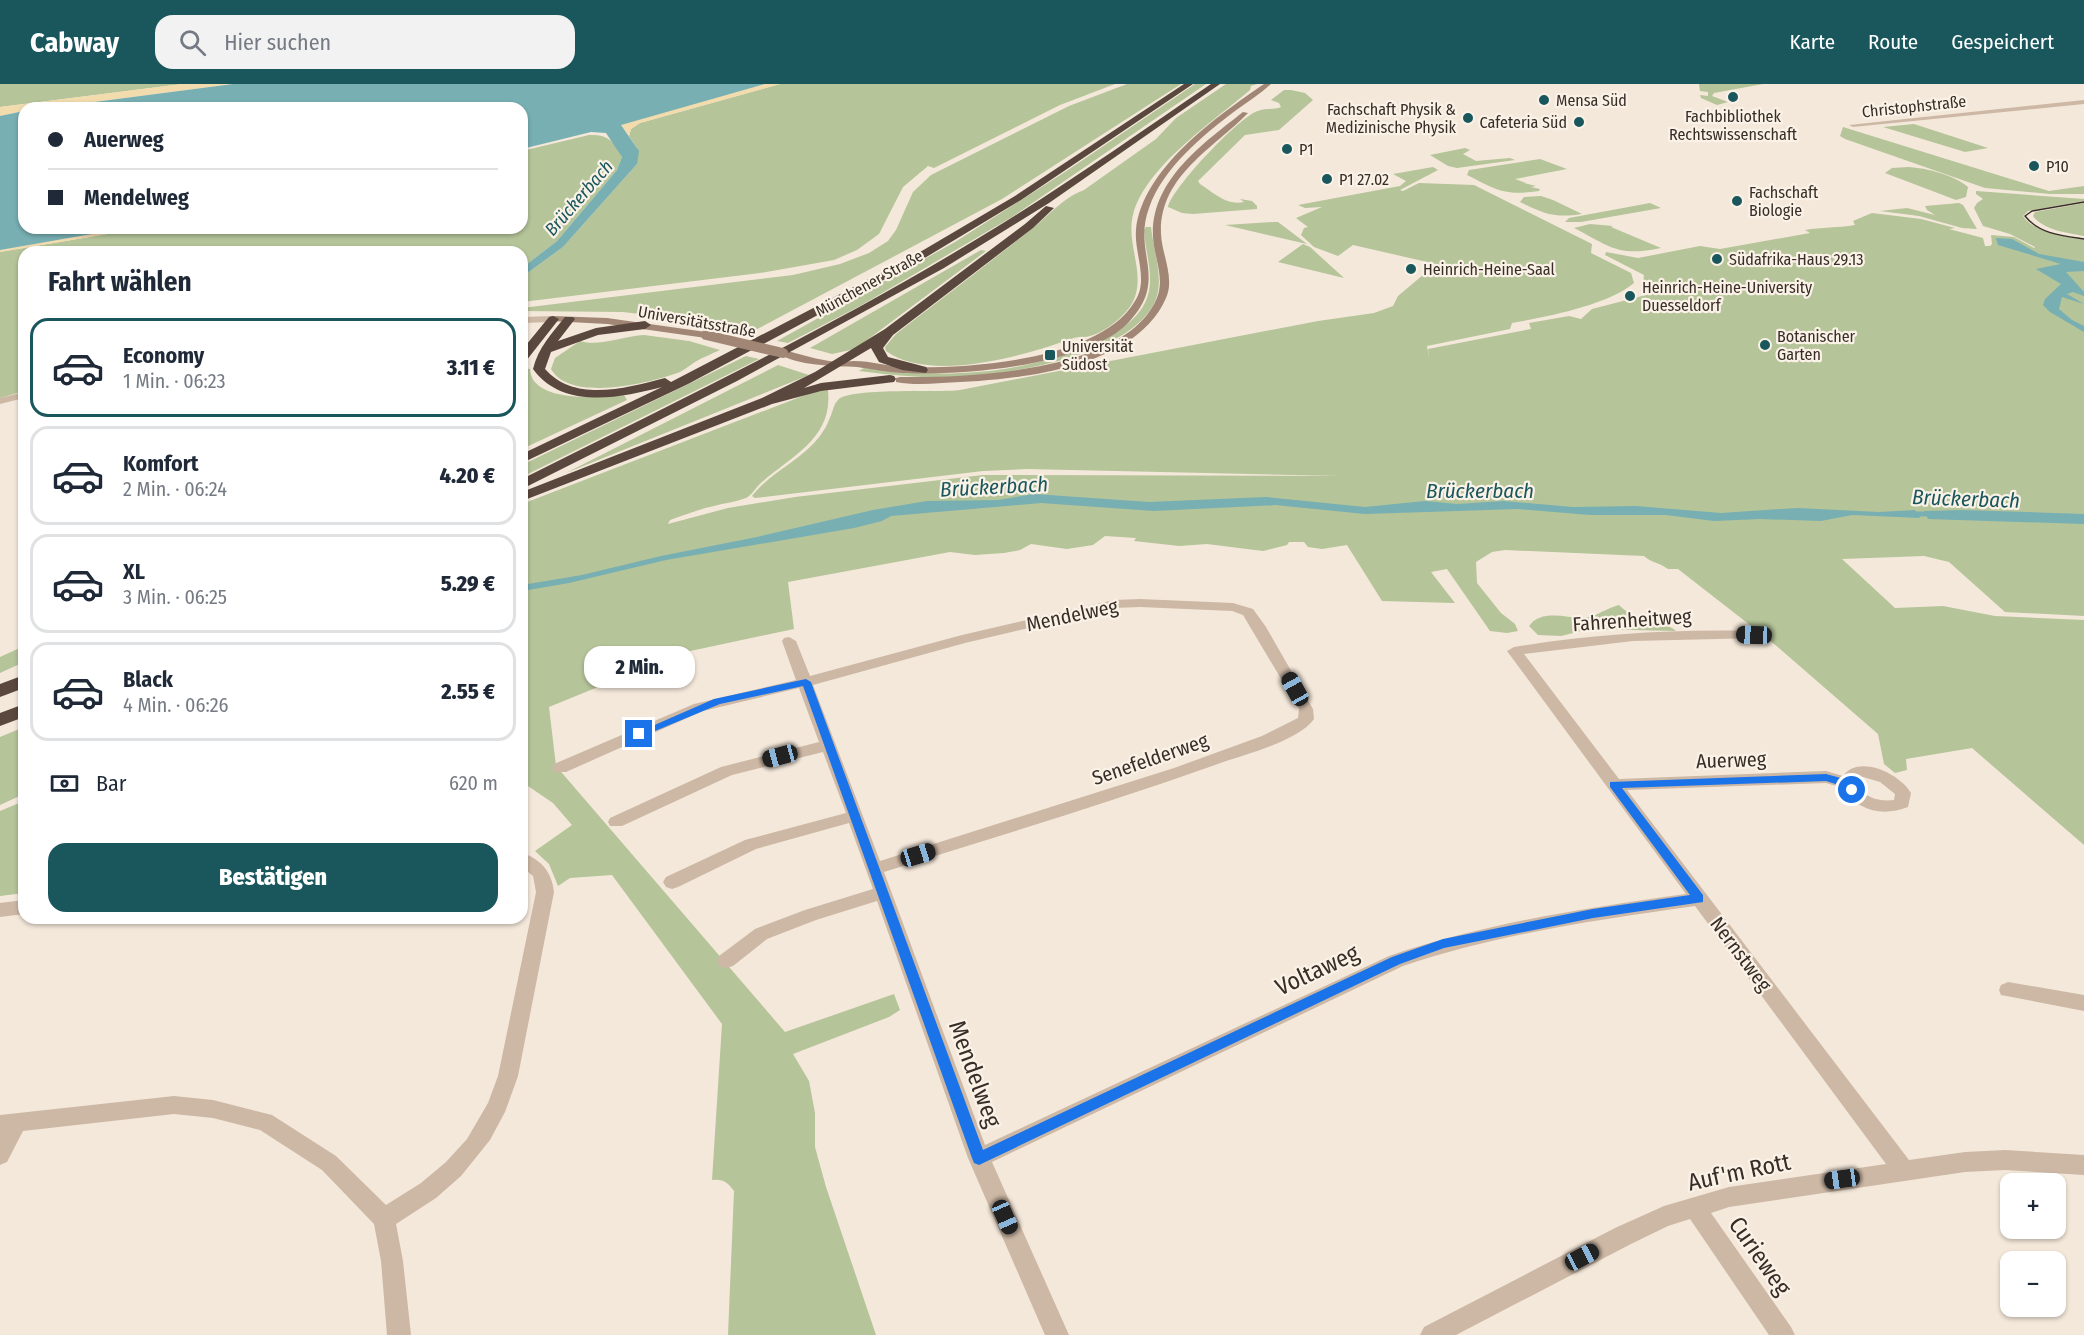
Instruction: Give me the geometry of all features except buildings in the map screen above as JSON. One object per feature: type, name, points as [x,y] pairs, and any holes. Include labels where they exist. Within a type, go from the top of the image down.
[{"type":"highway","name":"Münchener Straße","points":[[528,456],[684,381],[971,227],[1189,84]]},
{"type":"highway","name":"Münchener Straße","points":[[528,482],[808,338],[949,260],[1084,175],[1216,84]]},
{"type":"highway","points":[[528,495],[767,401],[835,365],[889,332],[1029,226],[1056,201],[1081,183],[1084,175]]},
{"type":"highway","points":[[528,350],[553,319]]},
{"type":"highway","points":[[569,319],[546,350],[539,369],[548,382],[569,391],[618,392],[666,382],[684,381]]},
{"type":"highway","points":[[546,350],[596,332],[645,325]]},
{"type":"highway","points":[[528,331],[536,339]]},
{"type":"highway","points":[[889,332],[877,348],[879,355],[892,363],[922,370]]},
{"type":"highway","points":[[767,401],[821,387],[890,379]]},
{"type":"highway","points":[[0,691],[18,684]]},
{"type":"highway","points":[[0,720],[18,712]]},
{"type":"street","name":"Universitätsstraße","points":[[553,319],[645,325],[706,334],[835,365],[851,364],[922,370],[983,368],[1050,356],[1086,343],[1124,321],[1139,305],[1146,287],[1140,229],[1144,207],[1154,189],[1192,145],[1235,108],[1268,84]]},
{"type":"street","name":"Christophstraße","points":[[1853,125],[2084,102]]},
{"type":"street","name":"Universitätsstraße","points":[[835,365],[838,370],[846,373],[890,379],[951,380],[1020,374],[1079,359],[1133,333],[1157,308],[1162,298],[1164,279],[1157,234],[1158,212],[1162,204],[1185,167],[1252,107]]},
{"type":"street","points":[[528,320],[553,319]]},
{"type":"street","points":[[0,401],[18,396]]},
{"type":"street","name":"Mendelweg","points":[[560,768],[699,707],[806,682],[1042,620],[1114,604],[1155,603],[1238,608]]},
{"type":"street","name":"Senefelderweg","points":[[874,868],[1087,804],[1247,748],[1299,726],[1306,719],[1306,709],[1254,619],[1248,612],[1238,608]]},
{"type":"street","name":"Fahrenheitweg","points":[[1514,651],[1597,640],[1693,634],[1754,635]]},
{"type":"street","name":"Mendelweg","points":[[789,641],[806,682],[979,1158],[1057,1335]]},
{"type":"street","name":"Nernstweg","points":[[1514,651],[1903,1170]]},
{"type":"street","points":[[616,822],[727,771],[828,745]]},
{"type":"street","name":"Auerweg","points":[[1614,785],[1826,777],[1849,784]]},
{"type":"street","points":[[672,882],[751,844],[855,816]]},
{"type":"street","points":[[384,1219],[442,1181],[483,1134],[501,1102],[545,892],[544,880],[538,870],[528,863]]},
{"type":"street","points":[[726,960],[761,934],[811,915],[882,893]]},
{"type":"street","name":"Voltaweg","points":[[979,1158],[1396,961],[1443,943],[1593,913],[1699,898]]},
{"type":"street","points":[[0,910],[18,908]]},
{"type":"street","points":[[2008,990],[2084,1003]]},
{"type":"street","points":[[0,1155],[9,1123],[174,1105],[241,1114],[265,1122],[329,1163],[384,1219],[392,1261],[399,1335]]},
{"type":"street","name":"Auf'm Rott","points":[[1432,1335],[1623,1236],[1694,1207],[1730,1197],[1903,1170],[2005,1160],[2084,1165]]},
{"type":"street","name":"Curieweg","points":[[1694,1207],[1783,1335]]},
{"type":"green space","points":[[0,84],[182,84],[40,102],[18,102],[18,105],[0,107]]},
{"type":"green space","points":[[780,84],[1115,84],[1060,105],[934,168],[928,166],[903,187],[879,234],[857,250],[834,260],[760,273],[528,301],[528,273],[563,247],[637,164],[637,148],[629,136],[631,129],[640,123]]},
{"type":"green space","points":[[1127,84],[1181,84],[1002,199],[750,333],[691,320],[623,312],[528,311],[528,307],[793,275],[840,264],[869,253],[888,241],[896,230],[913,192],[931,175],[1069,106]]},
{"type":"green space","points":[[1195,84],[1206,84],[1012,217],[860,306],[788,343],[777,341],[955,242],[1065,172]]},
{"type":"green space","points":[[1226,84],[1257,84],[1251,86],[1250,90],[1182,146],[1151,180],[1140,197],[1131,227],[1137,274],[1135,297],[1129,308],[1115,322],[1103,331],[1090,336],[1074,338],[1003,359],[977,363],[951,366],[927,365],[905,360],[886,351],[885,347],[896,334],[1036,226],[1062,203],[1156,139],[1176,118]]},
{"type":"green space","points":[[1699,84],[1763,84],[1714,93],[1712,96],[1728,102],[1717,105],[1701,98],[1700,95],[1708,96],[1708,92],[1700,91]]},
{"type":"green space","points":[[1284,90],[1305,93],[1313,100],[1279,130],[1245,135],[1198,181],[1221,198],[1238,203],[1244,202],[1240,199],[1252,201],[1257,209],[1193,214],[1182,213],[1168,207],[1181,185],[1223,138],[1249,115],[1261,110],[1281,107],[1279,103],[1271,100]]},
{"type":"green space","points":[[1914,124],[1988,148],[1965,152],[1883,127]]},
{"type":"green space","points":[[1843,127],[2049,191],[2084,186],[2084,194],[2050,194],[1985,188],[1845,139],[1840,136]]},
{"type":"green space","points":[[595,135],[610,140],[622,157],[617,170],[557,241],[528,263],[528,246],[36,246],[107,234],[528,234],[528,150]]},
{"type":"green space","points":[[1465,148],[1470,150],[1463,154],[1476,161],[1510,158],[1515,160],[1457,168],[1448,166],[1430,155]]},
{"type":"green space","points":[[1540,159],[1567,169],[1515,179],[1536,186],[1531,187],[1540,189],[1539,191],[1509,192],[1486,185],[1467,175],[1469,170]]},
{"type":"green space","points":[[1433,167],[1438,170],[1400,190],[1403,191],[1419,183],[1474,185],[1592,244],[1591,253],[1631,273],[1634,283],[1623,291],[1593,304],[1512,323],[1510,329],[1427,346],[1429,358],[1428,349],[1531,329],[1529,323],[1569,316],[1581,319],[1592,309],[1654,293],[1650,290],[1652,287],[1643,285],[1644,275],[1605,255],[1606,252],[1638,258],[1700,246],[1720,249],[1810,233],[1805,230],[1855,225],[1853,221],[1872,213],[1921,219],[1955,228],[1949,229],[1983,238],[1985,246],[1992,244],[1991,235],[2014,237],[2034,248],[2010,234],[1983,226],[1974,208],[1983,199],[1976,194],[1976,191],[2084,199],[2084,201],[2028,211],[2023,216],[2028,222],[2042,230],[2084,240],[2084,616],[2005,612],[1949,562],[1924,556],[1842,559],[1895,608],[1943,606],[1995,616],[2084,620],[2084,845],[1972,748],[1906,759],[1907,770],[1895,773],[1884,764],[1878,734],[1773,643],[1678,569],[1668,569],[1644,556],[1505,550],[1492,552],[1476,562],[1477,583],[1501,613],[1515,624],[1518,631],[1507,633],[1490,631],[1447,569],[1431,572],[1455,603],[1382,601],[1347,545],[1322,549],[1308,547],[1304,542],[1289,542],[1287,545],[1263,551],[1207,544],[1179,546],[1134,541],[1136,538],[1105,536],[1093,545],[1067,549],[1031,544],[1020,550],[1004,553],[975,555],[950,552],[788,582],[794,629],[681,653],[549,707],[556,766],[785,1032],[894,994],[900,1010],[889,1017],[793,1054],[809,1081],[815,1113],[815,1147],[826,1187],[876,1335],[728,1335],[734,1191],[725,1182],[712,1180],[722,1024],[612,875],[570,878],[558,886],[549,864],[535,851],[572,825],[553,803],[528,786],[528,502],[813,392],[828,390],[828,407],[817,433],[798,454],[762,482],[748,497],[692,512],[670,520],[668,524],[728,508],[795,497],[983,475],[1343,476],[1027,469],[983,471],[755,498],[752,496],[765,482],[814,443],[826,427],[836,402],[846,396],[876,392],[960,390],[1318,321],[1374,313],[1393,306],[1398,296],[1436,264],[1353,245],[1338,256],[1314,247],[1301,235],[1304,228],[1308,227],[1296,218],[1322,207],[1305,208],[1298,205],[1400,186],[1406,181],[1393,174]]},
{"type":"green space","points":[[1908,167],[1932,171],[1955,179],[1968,187],[1966,197],[1956,200],[1885,173],[1892,168]]},
{"type":"green space","points":[[1541,196],[1582,214],[1564,216],[1543,212],[1520,202],[1524,197]]},
{"type":"green space","points":[[1650,203],[1661,208],[1581,222],[1565,222],[1569,218]]},
{"type":"green space","points":[[1959,203],[1963,205],[1977,229],[1962,228],[1919,216],[1880,211],[1907,208],[1935,215],[1925,206]]},
{"type":"green space","points":[[2084,203],[2084,236],[2049,228],[2033,216],[2035,212]]},
{"type":"green space","points":[[1274,222],[1278,222],[1307,244],[1225,225]]},
{"type":"green space","points":[[1590,224],[1613,226],[1611,227],[1661,248],[1624,251],[1606,245],[1574,228]]},
{"type":"green space","points":[[1146,227],[1151,227],[1157,263],[1159,282],[1156,299],[1143,318],[1123,334],[1098,347],[1039,366],[982,375],[935,377],[859,371],[864,368],[909,373],[1001,370],[1051,358],[1106,337],[1130,321],[1143,307],[1147,298],[1150,282],[1144,230]]},
{"type":"green space","points":[[1303,244],[1310,247],[1344,278],[1278,262]]},
{"type":"green space","points":[[18,249],[18,393],[0,398],[0,252]]},
{"type":"green space","points":[[981,250],[986,251],[855,349],[832,354],[810,348]]},
{"type":"green space","points":[[644,335],[689,341],[720,350],[698,360],[680,372],[631,385],[593,388],[575,385],[561,379],[551,369],[555,358],[580,341],[594,343]]},
{"type":"green space","points":[[746,356],[759,359],[528,474],[528,462]]},
{"type":"green space","points":[[778,365],[809,375],[566,473]]},
{"type":"green space","points":[[528,369],[533,380],[542,388],[554,393],[584,397],[624,395],[627,400],[528,446]]},
{"type":"green space","points":[[1619,605],[1632,614],[1662,623],[1676,631],[1589,629],[1561,636],[1538,635],[1529,626],[1535,620],[1551,615],[1586,618]]},
{"type":"green space","points":[[18,649],[18,665],[0,673],[0,657]]},
{"type":"green space","points":[[18,730],[18,797],[0,805],[0,737]]},
{"type":"green space","points":[[18,804],[18,894],[0,896],[0,811]]},
{"type":"sand","points":[[182,84],[233,84],[94,102],[40,102]]},
{"type":"sand","points":[[765,84],[780,84],[640,123],[631,129],[629,136],[621,125],[627,121]]},
{"type":"sand","points":[[18,105],[18,112],[0,116],[0,107]]},
{"type":"sand","points":[[84,234],[107,234],[36,246],[21,246]]},
{"type":"sand","points":[[18,247],[18,249],[0,252],[0,250]]},
{"type":"water","points":[[233,84],[765,84],[621,125],[639,151],[637,164],[563,247],[528,273],[528,263],[557,241],[617,170],[622,157],[606,133],[591,132],[528,148],[528,102],[94,102]]},
{"type":"water","points":[[18,112],[18,234],[92,234],[0,250],[0,116]]},
{"type":"water","points":[[1996,238],[2012,239],[2039,254],[2084,262],[2084,271],[2066,272],[2084,292],[2084,296],[2073,292],[2067,294],[2084,304],[2062,297],[2059,309],[2084,326],[2084,332],[2050,312],[2043,305],[2045,299],[2061,284],[2036,269],[2061,264],[1998,245]]},
{"type":"water","points":[[1034,494],[1149,502],[1266,497],[1365,507],[1425,501],[1457,504],[1504,501],[1573,507],[1636,506],[1721,513],[1797,508],[1879,512],[1915,510],[1920,518],[1852,515],[1821,521],[1760,519],[1714,521],[1666,515],[1590,515],[1518,509],[1365,514],[1275,505],[1154,511],[1041,503],[891,516],[882,521],[854,528],[666,560],[569,583],[528,590],[528,584],[582,575],[873,510],[927,501],[998,500]]},
{"type":"water","points":[[1924,511],[2084,514],[2084,524],[1928,519]]},
{"type":"waterway","name":"Brückerbach","points":[[1911,514],[1933,514]]},
{"type":"tram line","points":[[2084,202],[2032,211],[2025,216],[2044,230],[2084,239]]},
{"type":"place","name":"Fachbibliothek Rechtswissenschaft","points":[[1733,97]]},
{"type":"place","name":"Mensa Süd","points":[[1544,100]]},
{"type":"place","name":"Fachschaft Physik & Medizinische Physik","points":[[1468,118]]},
{"type":"place","name":"Cafeteria Süd","points":[[1579,122]]},
{"type":"place","name":"P1","points":[[1287,149]]},
{"type":"place","name":"P10","points":[[2034,166]]},
{"type":"place","name":"P1 27.02","points":[[1327,179]]},
{"type":"place","name":"Fachschaft Biologie","points":[[1737,201]]},
{"type":"place","name":"Südafrika-Haus 29.13","points":[[1717,259]]},
{"type":"place","name":"Heinrich-Heine-Saal","points":[[1411,269]]},
{"type":"place","name":"Heinrich-Heine-University Duesseldorf","points":[[1630,296]]},
{"type":"place","name":"Botanischer Garten","points":[[1765,345]]},
{"type":"place","name":"Universität Südost","points":[[1050,355]]},
{"type":"route","points":[[639,734],[699,707],[806,682],[979,1158],[1396,961],[1443,943],[1593,913],[1699,898],[1614,785],[1826,777],[1849,784],[1852,790]]}]
